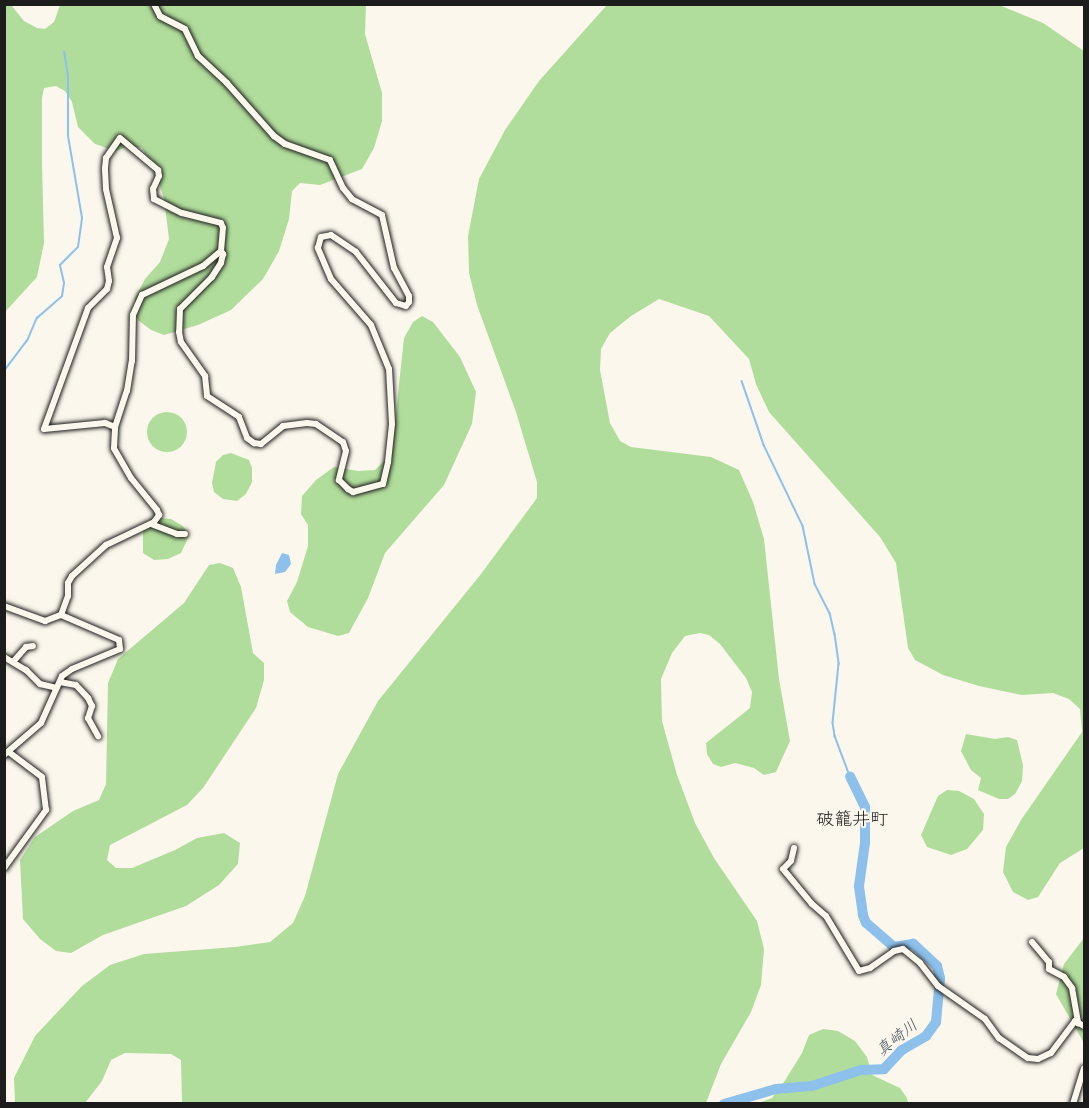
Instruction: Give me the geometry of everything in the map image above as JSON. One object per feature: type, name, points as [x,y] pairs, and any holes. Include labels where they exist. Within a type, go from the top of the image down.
[{"type":"street","points":[[115,427],[105,423],[44,429],[88,308],[107,289],[109,281],[107,267],[117,238],[105,168],[106,158],[120,138],[158,170],[159,176],[153,189],[154,199],[182,213],[221,223],[224,228],[221,251],[223,254],[212,277],[180,309],[181,342],[206,376],[207,396],[238,417],[247,438],[254,443],[261,444],[283,426],[316,424],[343,442],[346,451],[339,480],[352,492],[383,484],[387,471],[392,424],[389,369],[371,325],[331,279],[318,248],[321,237],[331,235],[356,252],[396,303],[406,306],[409,296],[394,268],[382,215],[352,199],[343,188],[330,160],[285,144],[274,136],[227,83],[198,56],[185,29],[160,16],[154,4]]},
{"type":"street","points":[[61,615],[68,596],[68,583],[72,576],[106,545],[151,524],[159,516],[114,448],[115,427],[127,392],[132,361],[133,315],[142,295],[203,266],[221,251]]},
{"type":"street","points":[[151,524],[177,534],[185,534]]},
{"type":"street","points":[[4,606],[45,621],[61,615],[119,640],[120,645],[120,650],[72,669],[58,685],[40,723],[7,754],[42,777],[46,810],[4,867]]},
{"type":"street","points":[[13,662],[26,647],[33,646]]},
{"type":"street","points":[[4,657],[26,670],[40,684],[76,685],[92,706],[88,718],[98,736]]},
{"type":"street","points":[[794,848],[791,861],[783,869],[812,904],[826,916],[859,971],[870,968],[903,949],[920,963],[938,986],[985,1019],[999,1038],[1028,1058],[1044,1058],[1075,1021],[1084,1026]]},
{"type":"street","points":[[1032,942],[1049,962],[1049,969],[1064,977],[1072,988],[1078,1023]]},
{"type":"street","points":[[1073,1104],[1084,1070]]},
{"type":"green space","points":[[5,5],[11,5],[24,21],[37,28],[45,29],[54,22],[60,5],[366,5],[365,34],[382,93],[382,121],[374,148],[362,169],[320,185],[300,183],[292,191],[289,219],[279,251],[263,279],[231,310],[198,325],[164,335],[151,330],[138,320],[135,311],[135,298],[145,279],[160,262],[169,239],[164,198],[153,167],[142,148],[130,146],[116,151],[95,144],[78,127],[72,102],[65,91],[56,86],[44,88],[42,163],[44,243],[37,277],[5,312]]},
{"type":"green space","points":[[607,5],[999,5],[1043,23],[1084,51],[1084,848],[1060,863],[1038,897],[1028,900],[1013,892],[1003,872],[1006,847],[1021,820],[1082,732],[1080,709],[1069,699],[1053,693],[1022,695],[979,686],[943,675],[915,660],[908,648],[896,563],[880,537],[769,412],[756,384],[749,359],[709,316],[659,299],[631,316],[610,333],[601,349],[600,370],[610,423],[620,441],[631,447],[711,457],[739,470],[753,502],[764,539],[779,679],[790,741],[776,772],[764,775],[754,768],[735,763],[721,767],[713,764],[707,754],[706,743],[750,708],[752,692],[746,678],[720,644],[709,635],[700,633],[685,636],[672,653],[661,679],[662,721],[677,775],[695,823],[714,858],[757,921],[764,949],[761,985],[751,1012],[721,1064],[706,1103],[182,1103],[181,1060],[171,1054],[125,1053],[111,1060],[102,1081],[85,1103],[15,1103],[14,1078],[35,1036],[82,986],[110,965],[144,954],[270,942],[293,923],[305,896],[338,774],[378,701],[481,574],[537,498],[537,482],[516,412],[477,305],[469,273],[468,236],[479,179],[505,130],[539,81]]},
{"type":"green space","points":[[422,316],[433,322],[460,357],[476,392],[472,424],[444,485],[385,553],[368,598],[349,633],[338,636],[308,627],[290,612],[287,601],[297,582],[308,546],[308,525],[301,514],[302,496],[316,480],[334,467],[358,471],[375,470],[387,458],[393,441],[404,338],[413,322]]},
{"type":"green space","points":[[167,412],[175,413],[181,418],[186,424],[186,440],[181,446],[175,451],[167,452],[159,451],[153,446],[148,440],[147,432],[148,424],[153,418],[159,413]]},
{"type":"green space","points":[[231,453],[249,460],[252,468],[252,482],[246,494],[237,501],[223,499],[214,492],[212,483],[216,462],[223,455]]},
{"type":"green space","points":[[160,518],[171,519],[183,526],[189,536],[181,553],[168,559],[154,560],[143,553],[143,529]]},
{"type":"green space","points":[[220,563],[233,568],[241,587],[253,653],[264,663],[264,680],[256,708],[203,788],[187,805],[110,845],[107,860],[116,868],[132,868],[197,838],[224,833],[240,843],[238,864],[219,885],[186,906],[103,935],[71,953],[56,951],[40,939],[23,919],[20,860],[35,837],[73,811],[99,800],[106,784],[108,683],[118,659],[184,603],[209,565]]},
{"type":"green space","points":[[966,734],[995,739],[1008,737],[1017,740],[1023,765],[1022,781],[1015,794],[1008,799],[999,799],[978,790],[981,778],[971,770],[961,751]]},
{"type":"green space","points":[[947,790],[959,791],[974,799],[984,814],[983,830],[967,849],[951,855],[927,847],[921,835],[938,796]]},
{"type":"green space","points":[[1084,938],[1084,1043],[1056,994],[1064,964]]},
{"type":"green space","points":[[823,1029],[838,1031],[855,1041],[867,1057],[872,1075],[900,1088],[908,1103],[759,1103],[772,1098],[784,1082],[802,1053],[809,1035]]},
{"type":"water","points":[[282,553],[289,555],[291,564],[285,572],[275,574],[276,565]]},
{"type":"waterway","points":[[4,371],[27,341],[37,318],[62,296],[64,283],[60,265],[78,247],[82,218],[68,136],[68,76],[64,52]]},
{"type":"waterway","points":[[742,381],[764,445],[803,526],[815,584],[830,613],[839,664],[833,723],[835,736],[850,776]]},
{"type":"waterway","name":"真崎川","points":[[724,1104],[776,1089],[812,1086],[861,1070],[884,1069],[902,1050],[926,1036],[936,1022],[940,978],[937,966],[913,944],[894,947],[866,923],[863,915],[859,886],[865,843],[865,807],[850,776]]},
{"type":"district","name":"破籠井町","points":[[852,820]]}]
